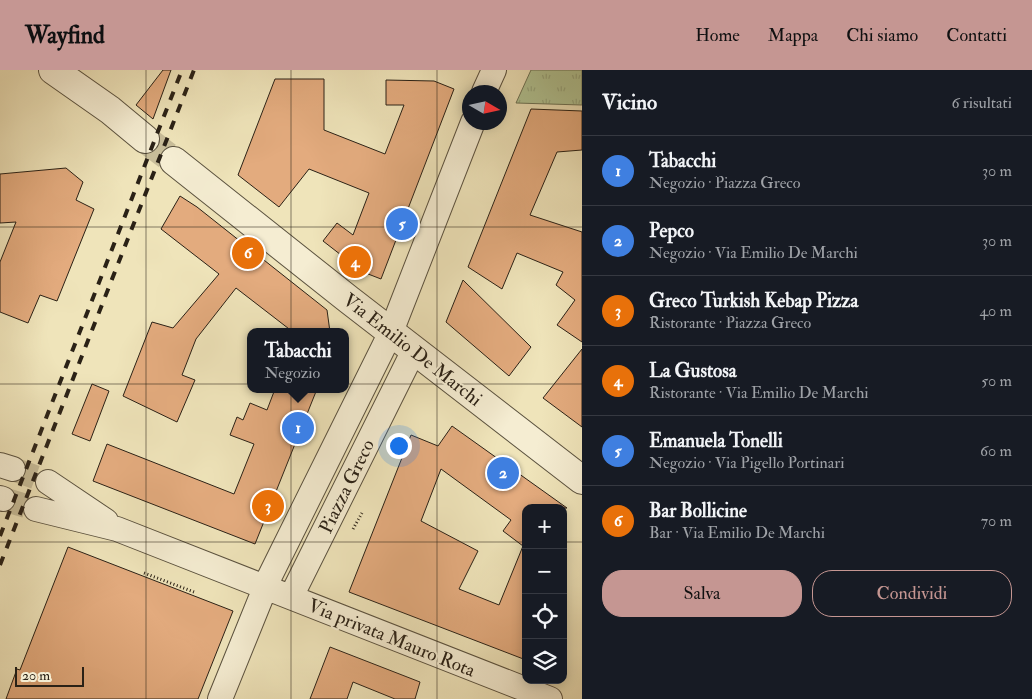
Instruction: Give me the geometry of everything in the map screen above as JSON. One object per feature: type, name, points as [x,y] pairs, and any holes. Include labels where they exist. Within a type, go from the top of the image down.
[{"type":"street","points":[[54,70],[110,110],[145,139],[80,70]]},
{"type":"street","points":[[487,85],[494,70]]},
{"type":"street","name":"Piazza Greco","points":[[220,699],[265,587],[390,332],[469,130]]},
{"type":"street","name":"Via Emilio De Marchi","points":[[174,161],[390,332],[582,480]]},
{"type":"street","name":"Piazza Greco","points":[[291,597],[414,350]]},
{"type":"street","points":[[48,482],[118,529]]},
{"type":"street","points":[[36,509],[118,529],[291,597]]},
{"type":"street","name":"Via privata Mauro Rota","points":[[291,597],[550,699]]},
{"type":"path","points":[[144,573],[194,592]]},
{"type":"green space","points":[[531,70],[582,70],[582,105],[516,103]]},
{"type":"building","points":[[163,70],[171,70],[153,119],[136,105]]},
{"type":"building","points":[[275,79],[324,79],[324,130],[385,154],[404,105],[386,105],[386,80],[434,81],[454,89],[381,279],[363,272],[323,241],[337,223],[353,235],[369,193],[309,169],[279,207],[238,175]]},
{"type":"building","points":[[531,109],[582,111],[582,150],[557,152],[530,215],[582,232],[582,342],[557,325],[575,300],[556,285],[563,272],[517,253],[502,289],[468,267]]},
{"type":"building","points":[[66,168],[83,182],[76,200],[94,209],[57,301],[40,295],[28,323],[0,312],[0,262],[16,222],[0,223],[0,174]]},
{"type":"building","points":[[180,196],[197,207],[327,310],[329,328],[288,328],[236,288],[196,339],[182,375],[195,380],[177,422],[123,396],[152,322],[173,328],[219,274],[161,229]]},
{"type":"building","points":[[463,280],[531,347],[509,376],[446,322]]},
{"type":"building","points":[[582,349],[582,427],[543,398]]},
{"type":"building","points":[[92,384],[109,391],[90,441],[72,434]]},
{"type":"building","points":[[273,393],[315,393],[255,544],[93,481],[107,444],[234,494],[254,444],[230,435],[237,417],[243,420],[250,403],[267,410]]},
{"type":"building","points":[[452,426],[561,504],[522,504],[522,545],[503,531],[511,520],[441,469],[421,521],[478,551],[459,589],[499,605],[522,548],[522,658],[349,592],[411,435],[438,446]]},
{"type":"building","points":[[68,547],[233,611],[198,699],[6,699],[17,669],[20,670]]},
{"type":"building","points":[[330,647],[420,682],[415,699],[395,699],[353,682],[347,699],[310,699]]},
{"type":"tunnel","points":[[145,139],[174,161]]},
{"type":"tunnel","points":[[13,469],[48,482]]},
{"type":"tunnel","points":[[3,499],[36,509]]},
{"type":"railway","points":[[0,536],[182,70]]},
{"type":"railway","points":[[0,565],[194,70]]},
{"type":"place","name":"Emanuela Tonelli","points":[[402,224]]},
{"type":"place","name":"Bar Bollicine","points":[[248,253]]},
{"type":"place","name":"La Gustosa","points":[[355,262]]},
{"type":"place","name":"Tabacchi","points":[[298,428]]},
{"type":"place","name":"Pepco","points":[[503,473]]},
{"type":"place","name":"Greco Turkish Kebap Pizza","points":[[268,506]]}]
